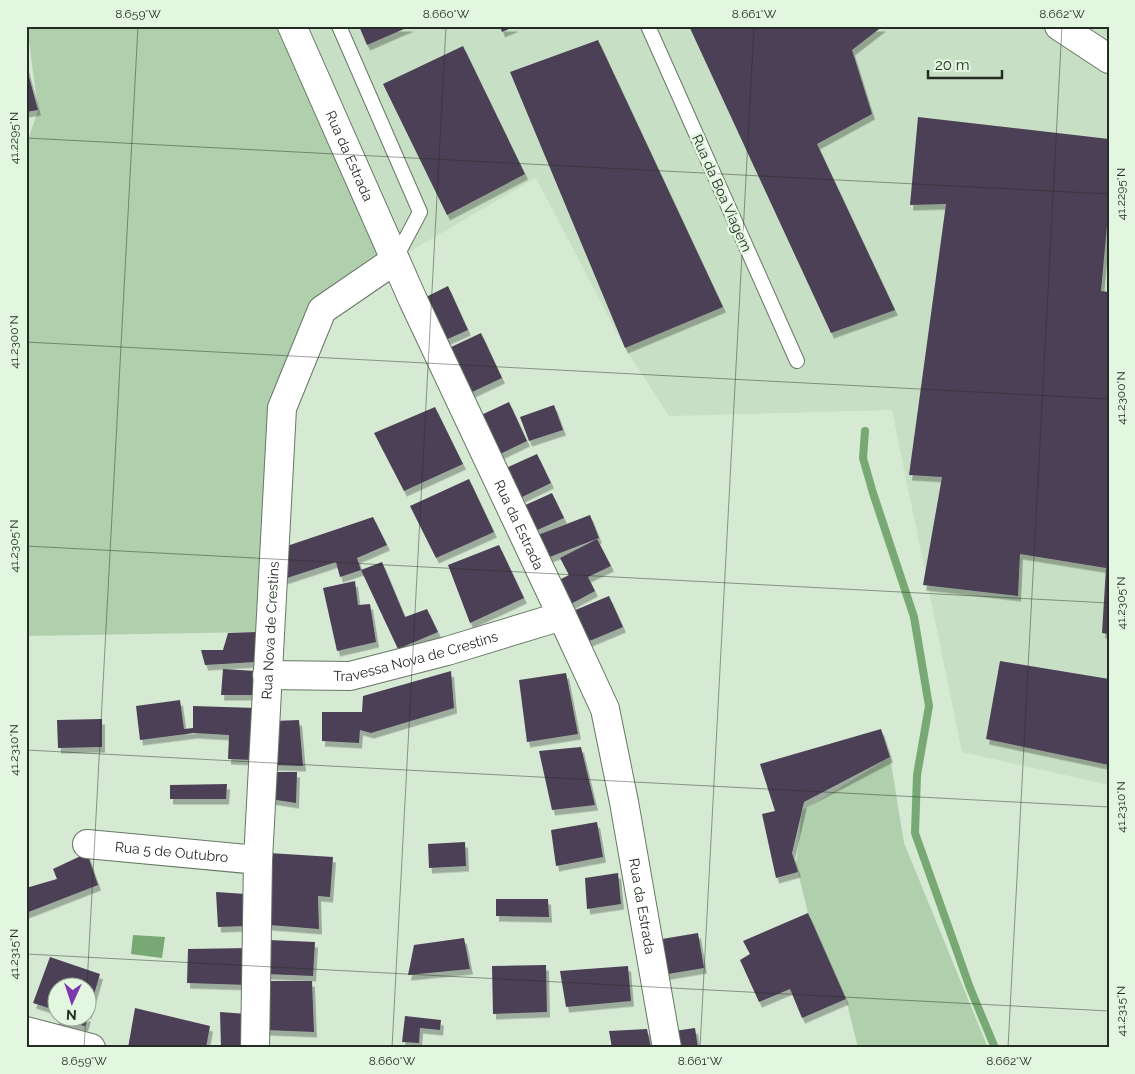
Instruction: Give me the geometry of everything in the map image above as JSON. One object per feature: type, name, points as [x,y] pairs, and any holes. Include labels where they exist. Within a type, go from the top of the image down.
[{"type":"street","name":"Rua da Estrada","points":[[292,26],[395,260],[605,709],[624,802],[666,1048]]},
{"type":"street","points":[[1059,26],[1109,59]]},
{"type":"street","name":"Rua Nova de Crestins","points":[[254,1048],[258,860],[282,408],[322,310],[395,260]]},
{"type":"street","name":"Travessa Nova de Crestins","points":[[267,675],[350,676],[447,651],[562,616]]},
{"type":"street","name":"Rua 5 de Outubro","points":[[87,844],[258,860]]},
{"type":"street","points":[[26,1032],[91,1048]]},
{"type":"lane","points":[[339,26],[420,212],[395,260]]},
{"type":"lane","name":"Rua da Boa Viagem","points":[[648,26],[797,361]]},
{"type":"shaded area","points":[[27,26],[283,26],[395,260],[322,310],[282,407],[258,632],[26,636],[26,146],[38,110]]},
{"type":"shaded area","points":[[304,26],[1109,26],[1109,785],[962,752],[892,410],[669,416],[625,348],[536,178],[395,260]]},
{"type":"shaded area","points":[[890,757],[904,843],[988,1048],[858,1048],[846,999],[808,913],[796,864],[802,811]]},
{"type":"shaded area","points":[[133,935],[165,937],[162,958],[131,954]]},
{"type":"building","points":[[359,26],[411,26],[367,45]]},
{"type":"building","points":[[500,26],[516,26],[502,32]]},
{"type":"building","points":[[689,26],[883,26],[852,50],[872,114],[817,144],[895,310],[831,333]]},
{"type":"building","points":[[598,40],[723,307],[625,348],[510,72]]},
{"type":"building","points":[[463,46],[525,174],[447,215],[383,84]]},
{"type":"building","points":[[26,66],[38,110],[26,112]]},
{"type":"building","points":[[918,117],[1109,139],[1109,204],[1101,291],[1109,292],[1109,634],[1102,633],[1106,568],[1020,554],[1018,596],[923,585],[942,477],[909,475],[946,204],[910,205]]},
{"type":"building","points":[[448,286],[468,330],[441,342],[422,299]]},
{"type":"building","points":[[481,333],[502,378],[470,393],[449,348]]},
{"type":"building","points":[[509,402],[527,441],[498,455],[479,416]]},
{"type":"building","points":[[554,405],[563,430],[529,441],[520,417]]},
{"type":"building","points":[[435,407],[463,464],[404,491],[374,433]]},
{"type":"building","points":[[537,454],[551,483],[520,498],[506,468]]},
{"type":"building","points":[[469,479],[494,532],[436,558],[410,506]]},
{"type":"building","points":[[552,493],[564,518],[533,532],[521,507]]},
{"type":"building","points":[[590,515],[599,538],[547,558],[538,535]]},
{"type":"building","points":[[373,517],[387,545],[357,558],[361,570],[340,577],[336,562],[284,579],[287,546]]},
{"type":"building","points":[[597,539],[611,566],[588,577],[595,591],[569,605],[557,581],[569,575],[560,558]]},
{"type":"building","points":[[499,545],[524,598],[470,623],[448,565]]},
{"type":"building","points":[[382,562],[405,617],[427,609],[438,632],[398,649],[361,570]]},
{"type":"building","points":[[355,581],[358,605],[370,604],[376,642],[337,651],[323,588]]},
{"type":"building","points":[[609,596],[623,627],[587,642],[573,611]]},
{"type":"building","points":[[258,632],[256,662],[205,665],[201,650],[223,650],[228,633]]},
{"type":"building","points":[[1000,661],[1109,679],[1109,765],[986,739]]},
{"type":"building","points":[[223,669],[256,671],[254,695],[221,695]]},
{"type":"building","points":[[451,671],[454,708],[371,733],[360,730],[359,743],[322,741],[322,712],[362,712],[363,696]]},
{"type":"building","points":[[566,673],[578,734],[527,742],[519,680]]},
{"type":"building","points":[[180,700],[184,729],[193,728],[193,706],[256,708],[253,760],[228,759],[229,735],[194,733],[140,740],[136,706]]},
{"type":"building","points":[[102,719],[102,747],[58,748],[57,720]]},
{"type":"building","points":[[299,720],[303,766],[273,765],[274,721]]},
{"type":"building","points":[[881,729],[890,757],[804,802],[792,853],[798,872],[776,878],[762,814],[775,811],[760,764]]},
{"type":"building","points":[[581,747],[595,805],[552,810],[539,751]]},
{"type":"building","points":[[271,772],[297,772],[296,803],[270,799]]},
{"type":"building","points":[[227,784],[226,799],[170,799],[170,785]]},
{"type":"building","points":[[597,822],[603,857],[556,866],[551,830]]},
{"type":"building","points":[[465,842],[466,866],[429,868],[428,844]]},
{"type":"building","points":[[87,853],[98,885],[26,913],[26,888],[57,879],[53,869]]},
{"type":"building","points":[[269,853],[333,857],[330,897],[318,896],[319,929],[269,925]]},
{"type":"building","points":[[618,873],[621,904],[587,909],[585,878]]},
{"type":"building","points":[[216,892],[246,894],[247,926],[218,927]]},
{"type":"building","points":[[496,899],[548,899],[549,917],[496,916]]},
{"type":"building","points":[[808,913],[846,999],[802,1018],[790,989],[759,1002],[740,960],[750,954],[743,941]]},
{"type":"building","points":[[698,933],[704,968],[662,975],[656,940]]},
{"type":"building","points":[[464,938],[470,969],[408,975],[414,945]]},
{"type":"building","points":[[268,940],[315,942],[313,976],[266,974]]},
{"type":"building","points":[[250,948],[248,985],[187,983],[188,949]]},
{"type":"building","points":[[50,957],[100,974],[98,981],[98,976],[48,976],[48,1008],[33,1003]]},
{"type":"building","points":[[546,965],[547,1012],[493,1014],[492,966]]},
{"type":"building","points":[[628,966],[631,1001],[566,1007],[560,971]]},
{"type":"building","points":[[267,981],[312,981],[314,1032],[265,1030]]},
{"type":"building","points":[[135,1008],[210,1026],[206,1048],[128,1048]]},
{"type":"building","points":[[220,1012],[247,1014],[245,1048],[221,1048]]},
{"type":"building","points":[[405,1016],[441,1020],[440,1030],[420,1028],[419,1043],[402,1042]]},
{"type":"building","points":[[695,1028],[698,1048],[677,1048],[674,1031]]},
{"type":"building","points":[[647,1029],[651,1048],[612,1048],[609,1031]]},
{"type":"waterway","points":[[865,431],[863,458],[914,617],[929,706],[917,775],[915,833],[970,988],[995,1048]]}]
